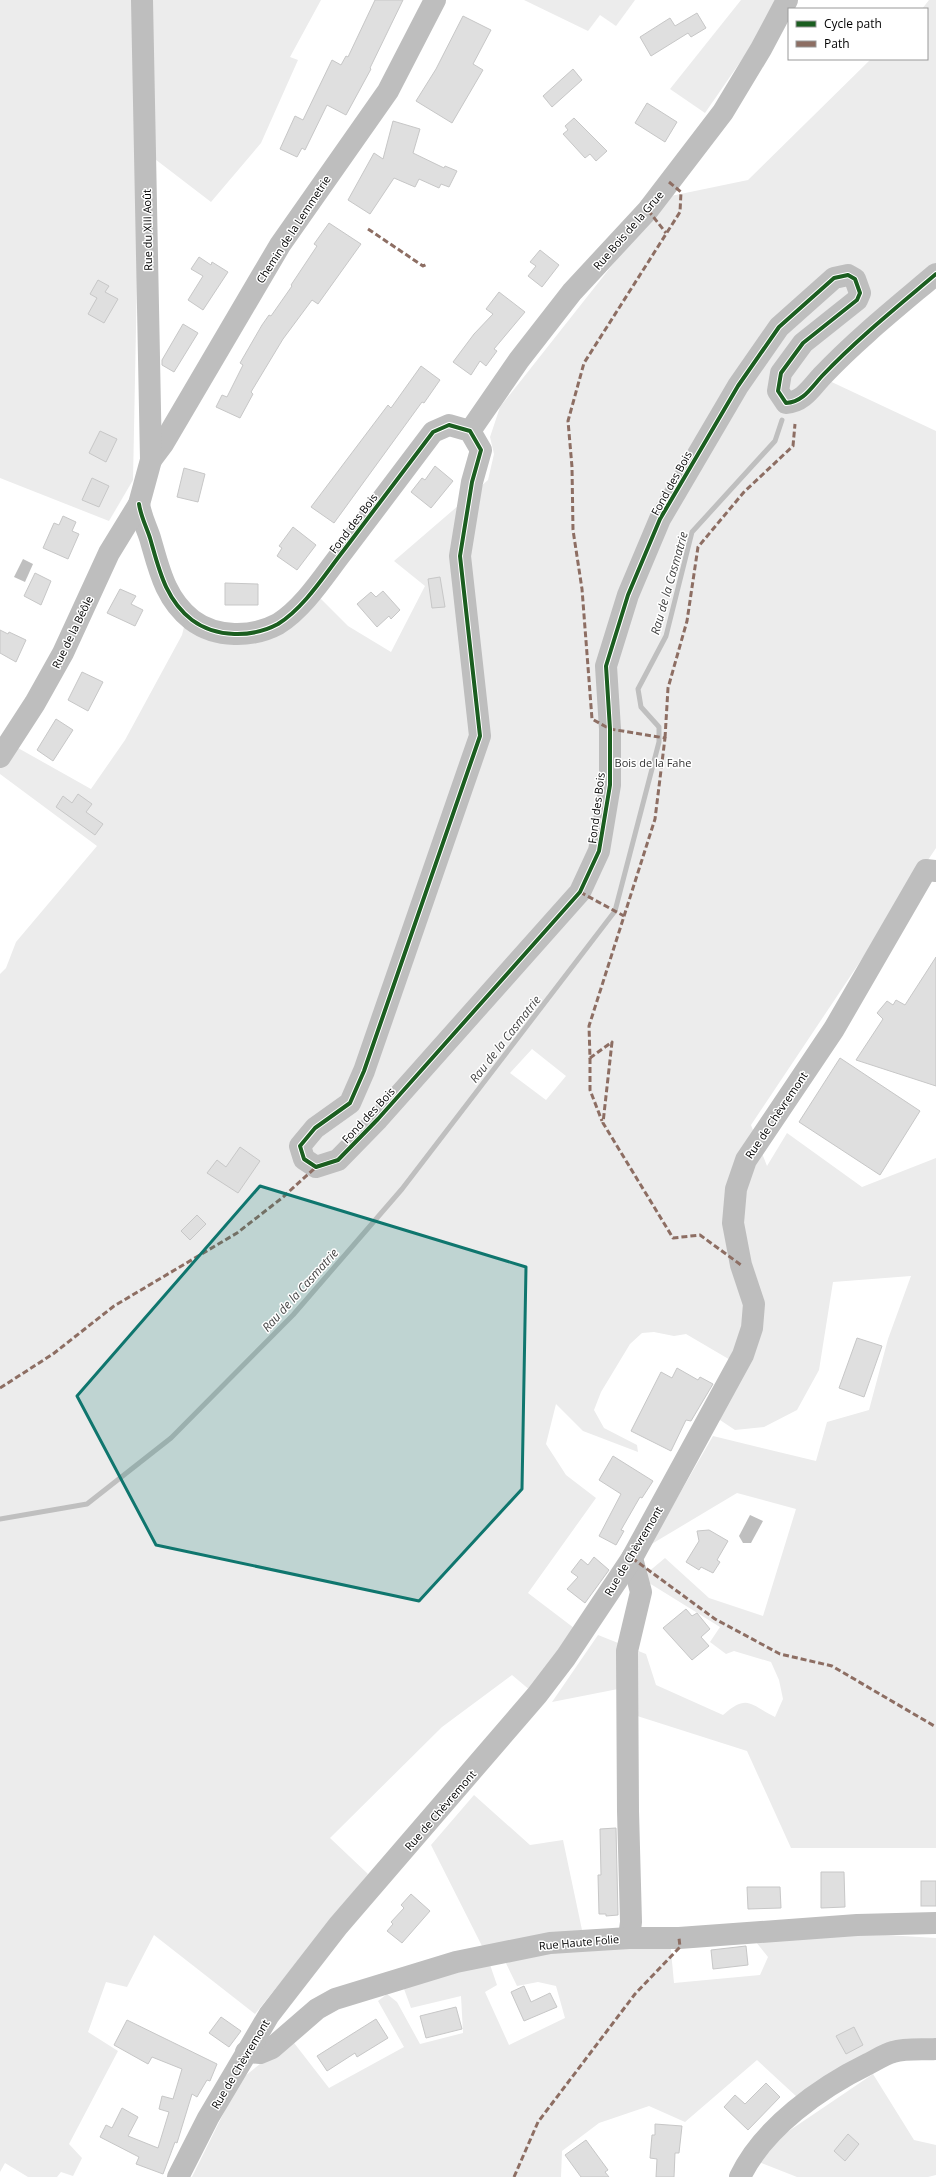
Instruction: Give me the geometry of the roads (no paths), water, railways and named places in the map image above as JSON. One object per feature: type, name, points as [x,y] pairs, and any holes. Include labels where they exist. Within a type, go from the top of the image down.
[{"type":"street","name":"Rue du XIII Août","points":[[142,0],[151,460]]},
{"type":"street","name":"Chemin de la Lemmetrie","points":[[151,460],[163,444],[280,245],[388,91],[435,0]]},
{"type":"street","name":"Rue Bois de la Grue","points":[[470,431],[519,360],[572,292],[648,210],[723,112],[761,49],[787,0]]},
{"type":"street","name":"Fond des Bois","points":[[139,504],[141,518],[149,536],[162,580],[172,599],[186,615],[198,624],[226,633],[248,633],[265,630],[290,615],[313,590],[433,432],[449,425],[470,431],[481,450],[472,482],[460,556],[480,736],[364,1072],[350,1104],[315,1128],[300,1146],[304,1159],[316,1167],[338,1160],[348,1150],[580,892],[599,851],[610,785],[610,729],[606,666],[628,595],[660,520],[738,386],[779,327],[834,278],[848,275],[855,279],[860,293],[857,300],[804,343],[781,373],[778,391],[786,403],[794,402],[804,396],[837,360],[864,335],[936,274]]},
{"type":"street","points":[[139,504],[151,460]]},
{"type":"street","name":"Rue de la Béôle","points":[[0,757],[35,703],[63,653],[109,553],[139,504]]},
{"type":"street","name":"Rue de Chèvremont","points":[[178,2177],[208,2118],[268,2015],[338,1926],[537,1695],[566,1656],[632,1558],[742,1355],[752,1328],[754,1304],[741,1265],[733,1223],[736,1189],[746,1160],[834,1029],[926,870],[936,871]]},
{"type":"street","points":[[629,1938],[631,1922],[628,1811],[627,1651],[641,1592],[632,1558]]},
{"type":"street","name":"Rue Haute Folie","points":[[246,2052],[260,2053],[272,2048],[317,2009],[335,1999],[456,1962],[550,1943],[629,1938],[678,1938],[857,1925],[936,1924]]},
{"type":"street","points":[[740,2177],[747,2163],[769,2136],[798,2108],[844,2075],[893,2052],[936,2049]]},
{"type":"waterway","name":"Rau de la Casmatrie","points":[[0,1519],[87,1504],[171,1438],[293,1315],[402,1189],[615,911],[659,742],[659,727],[641,707],[638,689],[666,636],[692,532],[775,441],[782,420]]},
{"type":"park label","name":"Bois de la Fahe","points":[[653,762]]}]
